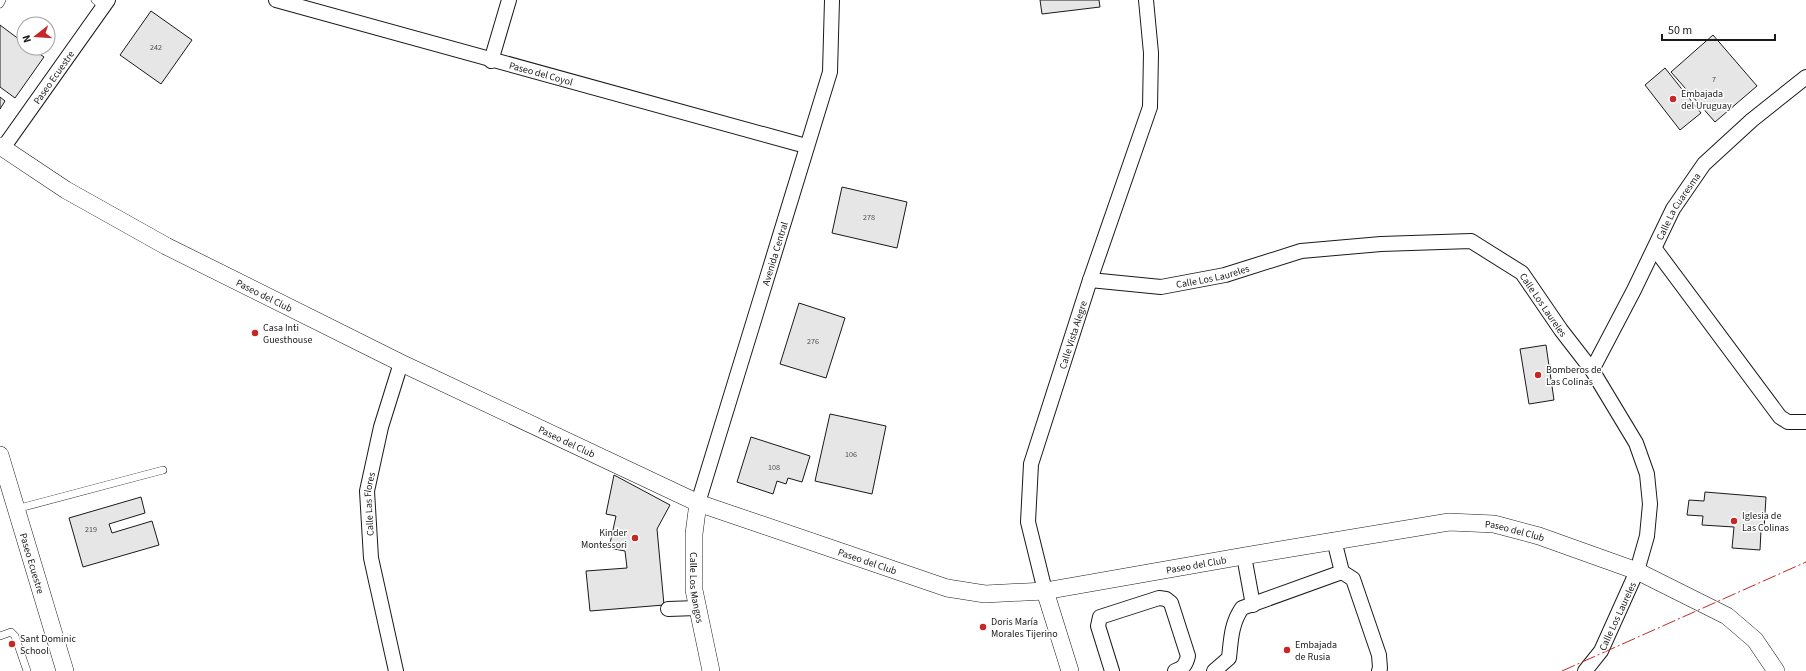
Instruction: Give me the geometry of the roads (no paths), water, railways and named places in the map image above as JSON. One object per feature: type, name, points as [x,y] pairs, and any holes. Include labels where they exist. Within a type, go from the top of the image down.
[{"type":"street","name":"Paseo del Coyol","points":[[276,0],[491,61],[806,146]]},
{"type":"street","points":[[491,61],[509,0]]},
{"type":"street","name":"Avenida Central","points":[[698,503],[806,146],[830,72],[832,0]]},
{"type":"street","name":"Calle Vista Alegre","points":[[1070,671],[1045,591],[1028,522],[1031,464],[1090,280],[1150,107],[1151,53],[1146,0]]},
{"type":"street","name":"Paseo Ecuestre","points":[[1,149],[102,2]]},
{"type":"street","name":"Calle La Cuaresma","points":[[1592,370],[1655,249],[1674,209],[1704,164],[1752,120],[1806,76]]},
{"type":"street","name":"Paseo del Club","points":[[1,149],[66,190],[166,246],[401,363],[698,503],[947,588],[985,594],[1045,591],[1334,540],[1449,522],[1494,524],[1539,536],[1637,571],[1727,616],[1755,640],[1776,671]]},
{"type":"street","name":"Calle Los Laureles","points":[[1090,280],[1161,287],[1225,275],[1301,251],[1381,244],[1471,241],[1522,273],[1561,330],[1592,370],[1636,443],[1647,474],[1650,504],[1647,536],[1637,571],[1601,651],[1585,671]]},
{"type":"street","points":[[1655,249],[1780,417],[1788,422],[1806,422]]},
{"type":"street","name":"Calle Las Flores","points":[[396,671],[371,558],[367,491],[381,427],[401,363]]},
{"type":"street","name":"Paseo Ecuestre","points":[[0,455],[65,671]]},
{"type":"street","name":"Calle Los Mangos","points":[[698,503],[694,534],[693,568],[697,608],[711,671]]},
{"type":"street","points":[[1334,540],[1342,572],[1353,579],[1379,655],[1379,671]]},
{"type":"street","points":[[1244,556],[1253,605]]},
{"type":"street","points":[[1214,671],[1228,658],[1232,628],[1242,608],[1342,572]]},
{"type":"street","points":[[1112,671],[1098,626],[1100,617],[1159,598],[1166,599],[1170,603],[1188,656],[1186,664],[1181,669],[1175,671]]},
{"type":"street","points":[[668,609],[697,608]]},
{"type":"lane","points":[[0,4],[2,0]]},
{"type":"lane","points":[[16,509],[163,470]]},
{"type":"lane","points":[[0,636],[11,632],[15,636],[27,671]]},
{"type":"place","name":"Embajada del Uruguay","points":[[1673,99]]},
{"type":"place","name":"Casa Inti Guesthouse","points":[[255,333]]},
{"type":"place","name":"Bomberos de Las Colinas","points":[[1538,375]]},
{"type":"place","name":"Iglesia de Las Colinas","points":[[1734,521]]},
{"type":"place","name":"Kinder Montessori","points":[[635,538]]},
{"type":"place","name":"Doris María Morales Tijerino","points":[[983,627]]},
{"type":"place","name":"Sant Dominic School","points":[[12,644]]},
{"type":"place","name":"Embajada de Rusia","points":[[1287,650]]}]
